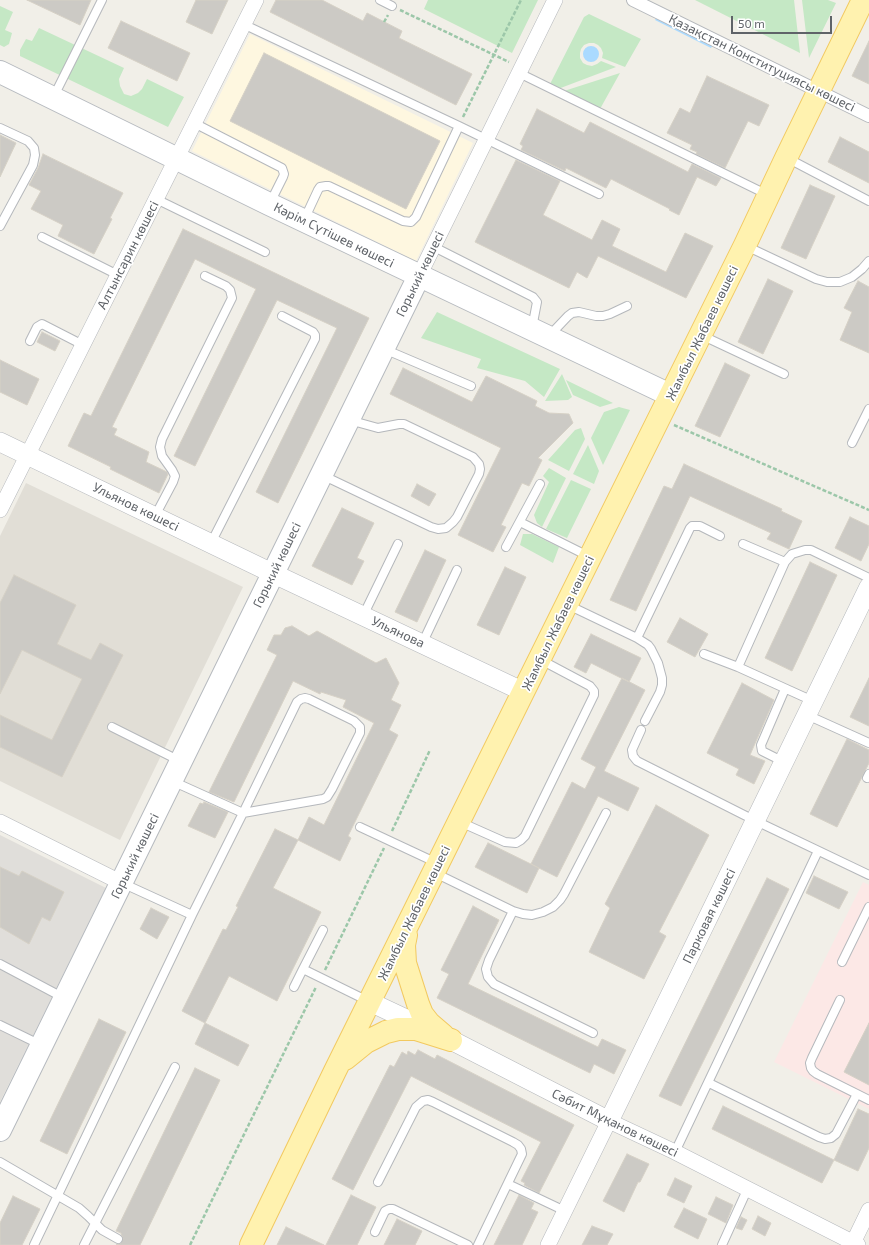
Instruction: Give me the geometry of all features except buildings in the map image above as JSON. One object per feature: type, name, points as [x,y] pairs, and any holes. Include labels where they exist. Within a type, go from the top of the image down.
[{"type":"main road","name":"Жамбыл Жабаев көшесі","points":[[251,1245],[335,1071],[460,822],[590,556],[745,245],[862,0]]},
{"type":"main road","name":"Кәрім Сүтішев көшесі","points":[[0,72],[269,204],[670,395]]},
{"type":"main road","name":"Горький көшесі","points":[[0,1130],[419,276]]},
{"type":"main road","points":[[406,929],[404,945],[405,962],[422,1014],[435,1029],[451,1040]]},
{"type":"main road","points":[[335,1071],[357,1048],[375,1037],[392,1030],[406,1028],[416,1029],[451,1040]]},
{"type":"street","name":"Алтынсарин көшесі","points":[[0,510],[256,0]]},
{"type":"street","name":"Горький көшесі","points":[[419,276],[555,0]]},
{"type":"street","name":"Қазақстан Конституциясы көшесі","points":[[633,0],[869,116]]},
{"type":"street","name":"Ульянов көшесі","points":[[0,442],[272,573]]},
{"type":"street","name":"Ульянова","points":[[272,573],[524,692]]},
{"type":"street","name":"Парковая көшесі","points":[[548,1245],[810,708],[867,596]]},
{"type":"street","points":[[0,822],[122,883]]},
{"type":"street","name":"Сәбит Мұқанов көшесі","points":[[370,1002],[451,1040],[609,1121],[675,1152],[854,1244]]},
{"type":"street","points":[[854,1244],[869,1210]]},
{"type":"lane","points":[[52,98],[102,0]]},
{"type":"lane","points":[[380,0],[392,6]]},
{"type":"lane","points":[[244,24],[599,194]]},
{"type":"lane","points":[[520,70],[768,195]]},
{"type":"lane","points":[[194,123],[282,168],[284,174],[283,177],[269,204]]},
{"type":"lane","points":[[304,220],[320,187],[329,186],[404,221],[411,222],[416,218],[459,126]]},
{"type":"lane","points":[[0,128],[28,141],[34,148],[35,155],[35,160],[0,226]]},
{"type":"lane","points":[[786,158],[869,201]]},
{"type":"lane","points":[[156,199],[265,252]]},
{"type":"lane","points":[[42,237],[118,275]]},
{"type":"lane","points":[[745,245],[816,279],[827,282],[840,282],[852,277],[869,261]]},
{"type":"lane","points":[[434,246],[534,297],[537,302],[540,333],[572,313],[579,312],[603,316],[627,306]]},
{"type":"lane","points":[[155,516],[173,482],[174,476],[172,470],[162,456],[160,447],[162,439],[232,298],[232,294],[226,286],[205,276]]},
{"type":"lane","points":[[211,544],[316,339],[313,332],[282,316]]},
{"type":"lane","points":[[30,341],[36,327],[42,324],[83,345]]},
{"type":"lane","points":[[700,335],[784,374]]},
{"type":"lane","points":[[383,349],[471,386]]},
{"type":"lane","points":[[852,444],[869,409]]},
{"type":"lane","points":[[321,475],[438,529],[446,528],[454,522],[479,474],[479,464],[473,457],[404,424],[378,428],[348,420]]},
{"type":"lane","points":[[506,547],[540,484]]},
{"type":"lane","points":[[520,522],[590,556]]},
{"type":"lane","points":[[637,638],[690,528],[692,526],[696,526],[720,536]]},
{"type":"lane","points":[[363,616],[398,544]]},
{"type":"lane","points":[[743,544],[785,562]]},
{"type":"lane","points":[[738,667],[785,562],[792,554],[805,550],[812,550],[869,578]]},
{"type":"lane","points":[[422,644],[457,570]]},
{"type":"lane","points":[[567,604],[637,638],[648,645],[651,649],[658,663],[662,678],[662,685],[645,721]]},
{"type":"lane","points":[[704,654],[738,667],[785,689],[810,708],[869,743]]},
{"type":"lane","points":[[460,822],[505,842],[516,843],[521,840],[525,836],[590,705],[594,695],[594,691],[590,686],[540,660]]},
{"type":"lane","points":[[784,762],[762,751],[761,745],[785,689]]},
{"type":"lane","points":[[34,1245],[192,915],[243,814],[295,706],[301,699],[310,699],[358,723],[360,726],[360,733],[330,794],[319,800],[243,814],[171,781]]},
{"type":"lane","points":[[112,727],[181,761]]},
{"type":"lane","points":[[641,730],[632,750],[635,759],[756,821],[869,875]]},
{"type":"lane","points":[[360,827],[388,840],[513,911],[532,915],[553,907],[560,900],[606,814]]},
{"type":"lane","points":[[675,1152],[818,851]]},
{"type":"lane","points":[[122,883],[192,915]]},
{"type":"lane","points":[[842,962],[869,907]]},
{"type":"lane","points":[[513,911],[487,964],[486,973],[490,981],[502,989],[593,1033]]},
{"type":"lane","points":[[294,987],[323,930]]},
{"type":"lane","points":[[0,964],[65,998]]},
{"type":"lane","points":[[303,969],[370,1002]]},
{"type":"lane","points":[[840,1000],[812,1058],[810,1063],[811,1068],[817,1074],[869,1100]]},
{"type":"lane","points":[[0,1025],[41,1046]]},
{"type":"lane","points":[[84,1245],[175,1067]]},
{"type":"lane","points":[[709,1083],[825,1139],[831,1138],[836,1134],[857,1094]]},
{"type":"lane","points":[[378,1182],[416,1107],[423,1101],[428,1100],[518,1145],[522,1154],[478,1245]]},
{"type":"lane","points":[[0,1162],[79,1208],[108,1235],[118,1239]]},
{"type":"lane","points":[[508,1184],[565,1211]]},
{"type":"lane","points":[[722,1245],[747,1190]]},
{"type":"lane","points":[[375,1232],[385,1212],[389,1209],[393,1209],[468,1245]]},
{"type":"path","points":[[459,126],[521,0]]},
{"type":"path","points":[[392,6],[494,54],[520,70]]},
{"type":"path","points":[[659,419],[869,510]]},
{"type":"path","points":[[190,1245],[388,840],[430,750]]},
{"type":"shaded area","points":[[250,34],[473,143],[416,261],[192,151]]},
{"type":"shaded area","points":[[26,483],[243,587],[120,840],[0,781],[0,536]]},
{"type":"shaded area","points":[[0,835],[106,888],[0,1102]]},
{"type":"shaded area","points":[[863,882],[869,885],[869,1109],[774,1062]]},
{"type":"green space","points":[[428,0],[538,0],[512,53],[424,9]]},
{"type":"green space","points":[[695,0],[794,0],[800,53]]},
{"type":"green space","points":[[802,0],[828,0],[836,3],[809,58]]},
{"type":"green space","points":[[0,6],[13,12],[5,30],[12,33],[9,44],[4,47],[0,45]]},
{"type":"green space","points":[[589,14],[641,39],[625,67],[602,58],[603,53],[598,45],[589,43],[584,45],[580,53],[580,58],[583,63],[592,66],[601,61],[616,67],[558,89],[550,84],[584,17]]},
{"type":"green space","points":[[39,28],[124,68],[119,79],[120,86],[124,94],[131,96],[138,93],[142,89],[147,79],[184,97],[168,127],[20,56],[20,50],[26,39],[32,41]]},
{"type":"green space","points":[[620,73],[600,109],[564,91]]},
{"type":"green space","points":[[437,312],[560,369],[544,397],[525,381],[477,368],[481,359],[421,338]]},
{"type":"green space","points":[[562,374],[572,397],[568,400],[545,401]]},
{"type":"green space","points":[[566,380],[613,403],[600,407],[573,395]]},
{"type":"green space","points":[[619,407],[630,410],[603,465],[591,438],[604,412]]},
{"type":"green space","points":[[581,428],[585,439],[569,471],[548,460],[575,430]]},
{"type":"green space","points":[[588,445],[599,471],[594,484],[573,474]]},
{"type":"green space","points":[[549,468],[566,478],[542,527],[537,523],[534,515],[549,482],[543,476]]},
{"type":"green space","points":[[571,480],[591,489],[567,538],[546,529]]},
{"type":"green space","points":[[523,534],[532,534],[559,547],[553,563],[520,545]]},
{"type":"water","points":[[663,9],[718,35],[711,48],[655,20]]},
{"type":"water","points":[[591,46],[597,48],[599,54],[597,60],[591,62],[585,60],[583,54],[585,48]]}]
